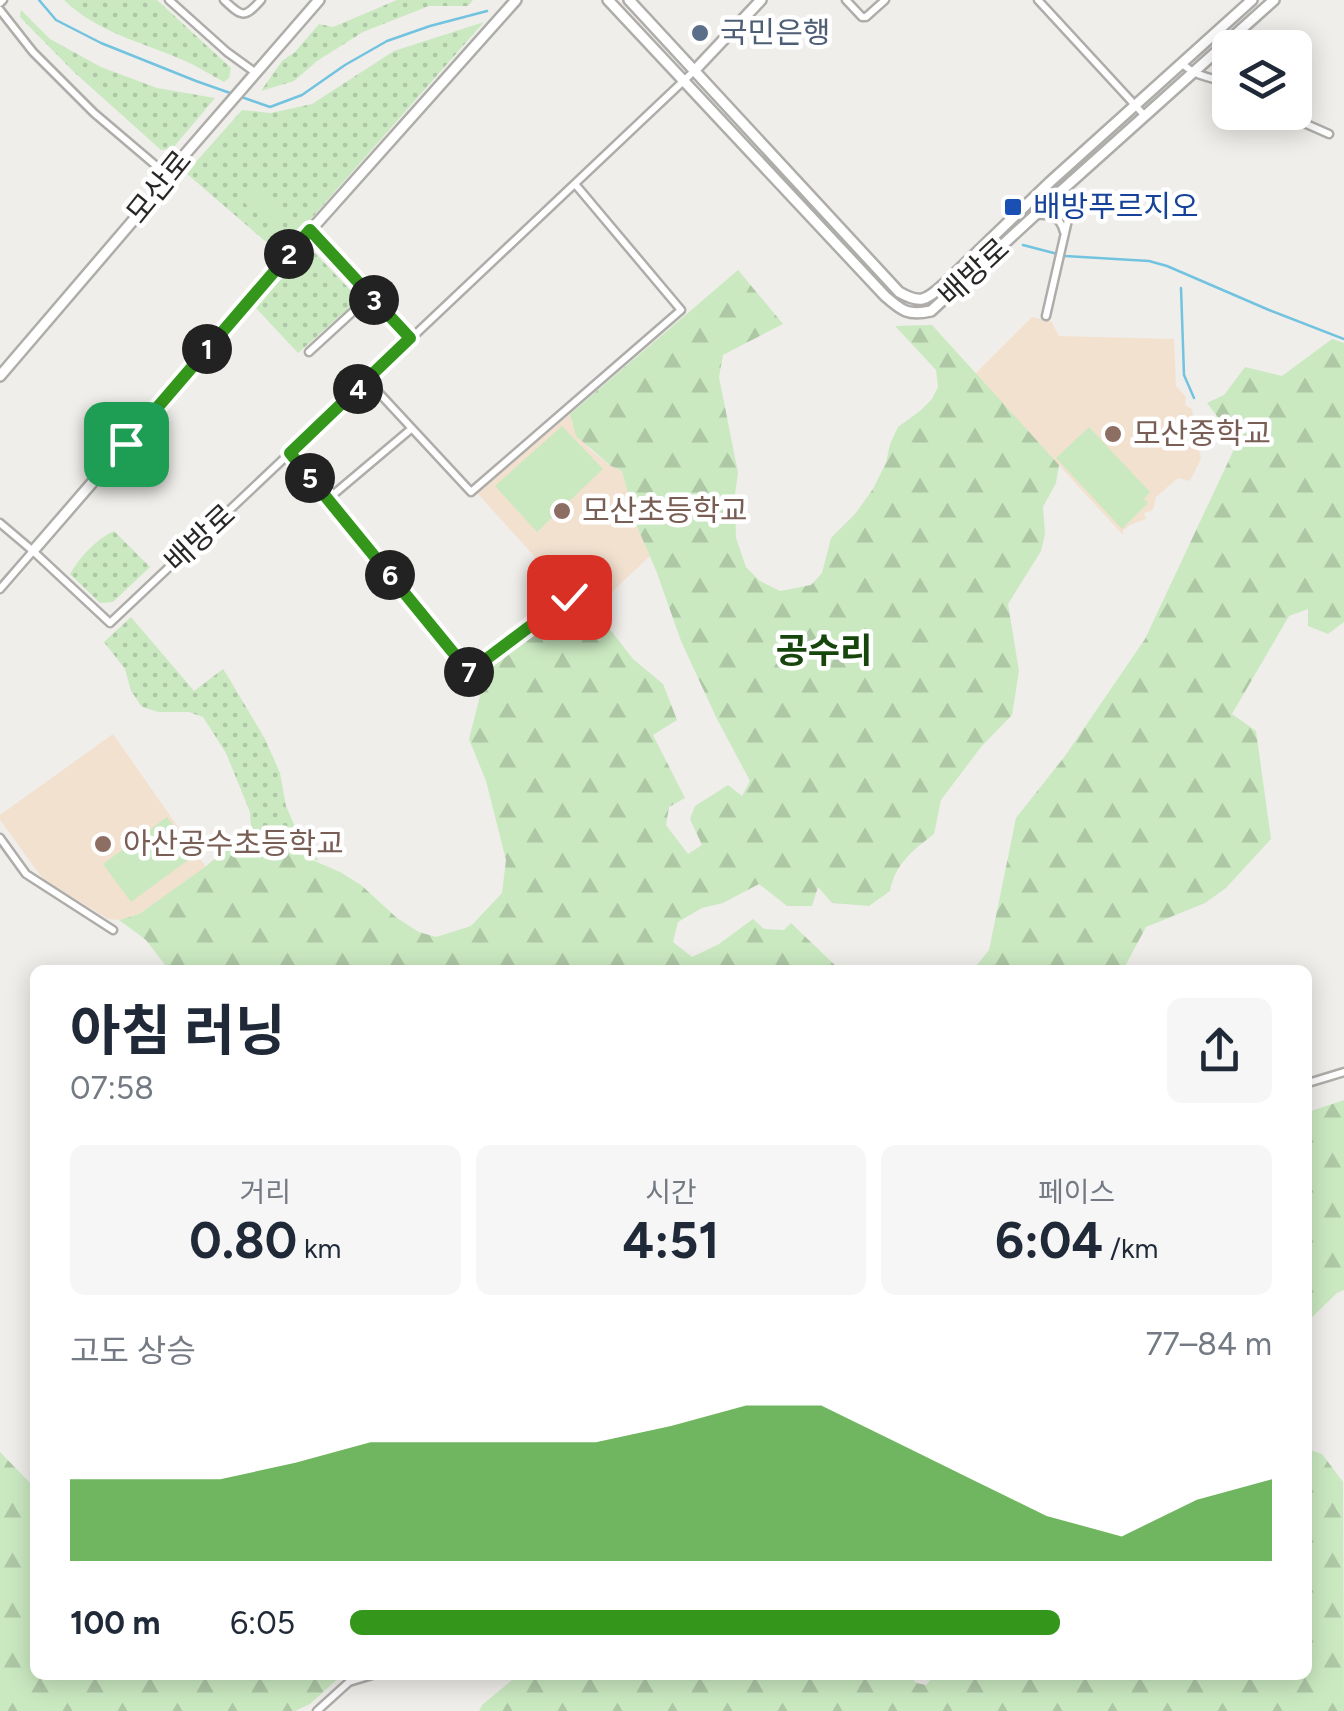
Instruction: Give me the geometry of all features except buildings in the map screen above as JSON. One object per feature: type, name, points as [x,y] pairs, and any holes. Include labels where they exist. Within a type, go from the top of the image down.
[{"type":"street","points":[[170,0],[252,76]]},
{"type":"street","points":[[224,0],[246,15],[261,0]]},
{"type":"street","name":"모산로","points":[[0,376],[319,0]]},
{"type":"street","points":[[0,590],[310,230],[516,0]]},
{"type":"street","name":"배방로","points":[[608,0],[899,309],[916,314],[932,312],[1060,191],[1274,0]]},
{"type":"street","name":"배방로","points":[[628,0],[899,292],[914,300],[928,298],[943,285],[1134,104],[1252,0]]},
{"type":"street","name":"배방로","points":[[34,551],[110,623],[683,82],[760,0]]},
{"type":"street","points":[[846,0],[866,17],[885,0]]},
{"type":"street","points":[[1038,0],[1146,116]]},
{"type":"street","points":[[0,10],[33,52],[167,175]]},
{"type":"street","points":[[1181,63],[1192,73],[1212,79]]},
{"type":"street","points":[[1312,126],[1330,134]]},
{"type":"street","points":[[367,380],[471,492],[680,310],[575,184]]},
{"type":"street","points":[[1046,316],[1070,211],[1070,204],[1060,191]]},
{"type":"street","points":[[1035,215],[1057,218],[1064,233]]},
{"type":"street","points":[[310,230],[410,338]]},
{"type":"street","points":[[309,352],[370,296]]},
{"type":"street","points":[[328,499],[411,429]]},
{"type":"street","points":[[290,453],[469,672],[569,597]]},
{"type":"street","points":[[0,523],[34,551]]},
{"type":"street","points":[[0,838],[26,874],[113,930]]},
{"type":"street","points":[[1312,1083],[1344,1072]]},
{"type":"street","points":[[317,1711],[356,1680]]},
{"type":"shaded area","name":"모산중학교","points":[[1032,317],[1051,321],[1059,336],[1174,339],[1176,386],[1186,397],[1185,405],[1192,409],[1201,459],[1190,481],[1178,478],[1156,497],[1153,510],[1144,513],[1146,519],[1130,525],[1123,535],[975,374]]},
{"type":"shaded area","name":"모산초등학교","points":[[570,414],[589,449],[622,471],[636,524],[650,556],[594,609],[583,610],[477,493]]},
{"type":"shaded area","name":"아산공수초등학교","points":[[113,734],[206,867],[139,914],[119,920],[108,919],[43,879],[0,820],[0,815]]},
{"type":"green space","points":[[64,0],[157,0],[231,68],[229,78],[224,82],[183,60],[105,28]]},
{"type":"green space","points":[[397,0],[473,0],[468,6],[429,6],[363,32],[294,81],[261,91],[282,61],[319,24],[333,27]]},
{"type":"green space","points":[[21,10],[50,39],[101,67],[157,88],[215,98],[172,149],[161,150],[74,72],[20,17]]},
{"type":"green space","points":[[484,22],[280,254],[186,173],[242,110],[271,113],[312,104],[394,51]]},
{"type":"green space","points":[[254,183],[284,208],[270,225],[240,199]]},
{"type":"green space","points":[[304,253],[315,253],[354,294],[351,306],[298,353],[255,307]]},
{"type":"green space","points":[[738,270],[783,324],[723,355],[719,377],[738,473],[736,538],[746,567],[760,581],[780,591],[811,585],[822,573],[831,538],[873,489],[898,427],[932,399],[938,387],[936,370],[895,326],[932,325],[1059,465],[1056,483],[1043,507],[1045,534],[1041,551],[1008,604],[1019,671],[1012,715],[981,747],[941,800],[934,834],[901,865],[890,891],[869,906],[832,903],[818,887],[812,906],[787,906],[759,884],[678,922],[673,942],[692,957],[719,944],[753,919],[764,929],[784,930],[791,923],[835,965],[165,965],[146,940],[119,920],[139,914],[224,851],[252,843],[294,852],[340,872],[419,932],[436,937],[471,926],[502,893],[506,860],[486,781],[469,739],[480,696],[468,681],[575,601],[583,610],[594,609],[633,659],[663,684],[677,720],[653,735],[685,798],[669,807],[666,825],[688,854],[702,845],[690,819],[695,806],[728,785],[742,796],[750,781],[681,641],[636,524],[622,471],[576,436],[570,414]]},
{"type":"green space","points":[[1332,339],[1344,343],[1344,622],[1328,634],[1308,626],[1308,609],[1289,616],[1232,714],[1256,731],[1271,839],[1226,888],[1205,903],[1146,927],[1126,965],[977,965],[989,950],[1016,818],[1065,756],[1145,639],[1237,443],[1207,403],[1224,395],[1245,367],[1282,376]]},
{"type":"green space","points":[[562,426],[603,469],[537,532],[495,486]]},
{"type":"green space","points":[[1089,427],[1150,492],[1144,499],[1148,503],[1122,529],[1056,458]]},
{"type":"green space","points":[[114,531],[150,567],[113,602],[100,603],[70,574],[89,549]]},
{"type":"green space","points":[[131,617],[194,691],[223,669],[265,739],[299,836],[319,861],[252,843],[250,812],[226,753],[203,717],[142,707],[131,691],[125,669],[104,642]]},
{"type":"green space","points":[[167,817],[195,855],[131,902],[103,864]]},
{"type":"green space","points":[[1344,1100],[1344,1290],[1312,1317],[1312,1111]]},
{"type":"green space","points":[[1312,1450],[1322,1454],[1343,1482],[1344,1711],[479,1711],[512,1680],[913,1680],[926,1685],[930,1680],[1312,1680]]},
{"type":"green space","points":[[0,1452],[30,1483],[30,1680],[336,1680],[310,1704],[295,1711],[0,1711]]},
{"type":"waterway","points":[[39,0],[56,20],[101,43],[270,107],[302,95],[387,41],[487,11]]},
{"type":"waterway","points":[[1023,245],[1065,256],[1149,261],[1167,266],[1344,339]]},
{"type":"waterway","points":[[1181,288],[1184,375],[1194,398]]},
{"type":"place","name":"국민은행","points":[[700,33]]},
{"type":"place","name":"배방푸르지오","points":[[1013,207]]},
{"type":"place","name":"모산중학교","points":[[1113,434]]},
{"type":"place","name":"모산초등학교","points":[[562,511]]},
{"type":"place","name":"아산공수초등학교","points":[[103,844]]},
{"type":"district","name":"공수리","points":[[824,651]]},
{"type":"route","points":[[126,444],[310,230],[410,338],[290,453],[469,672],[569,597]]}]
